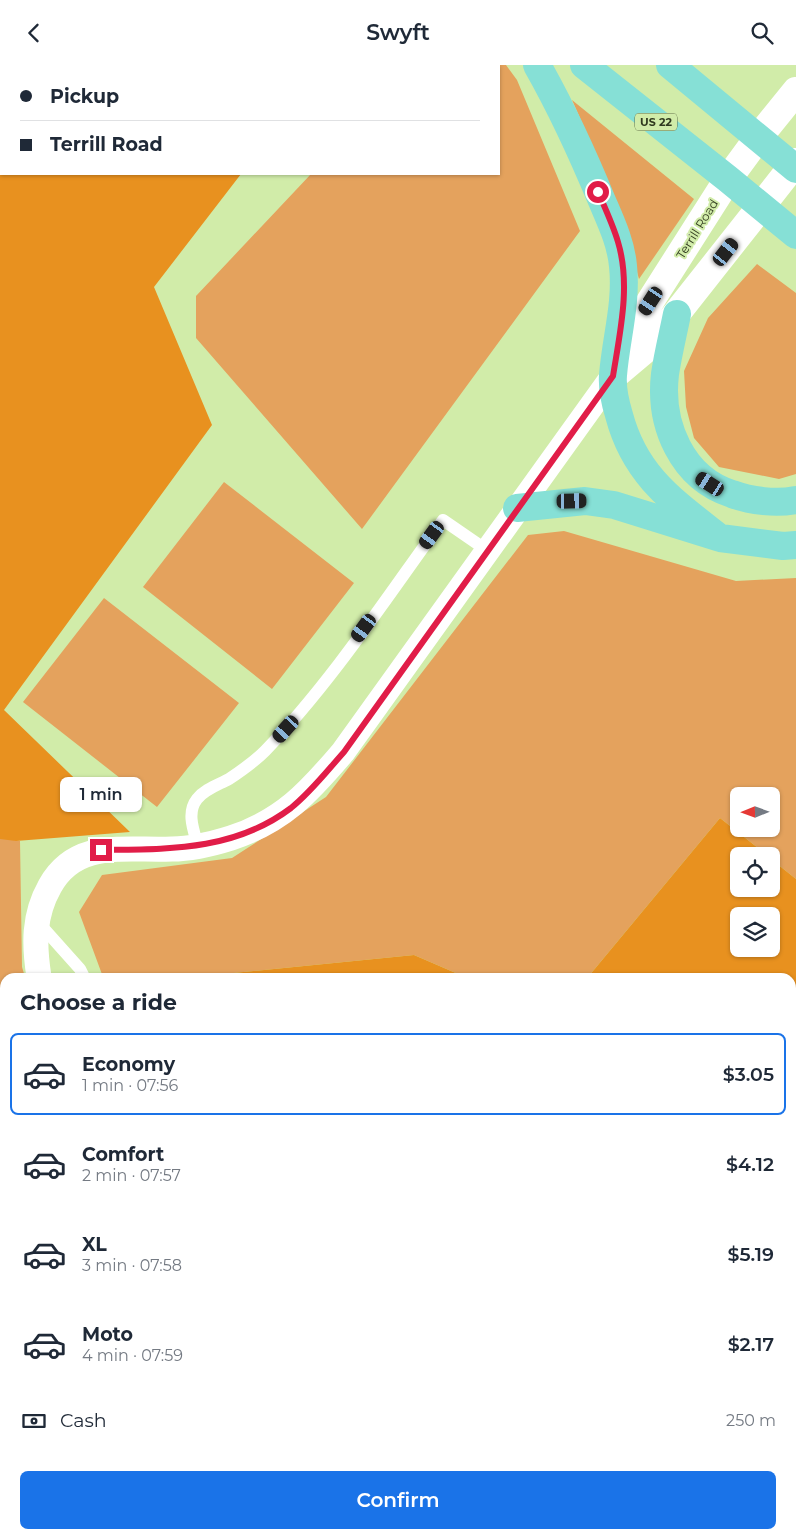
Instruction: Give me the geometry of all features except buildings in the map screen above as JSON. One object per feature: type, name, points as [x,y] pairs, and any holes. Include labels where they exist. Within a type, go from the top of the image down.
[{"type":"highway","points":[[537,65],[553,93],[591,175],[618,241],[623,265],[624,303],[613,376],[614,399],[622,429],[629,446],[661,491],[720,538]]},
{"type":"highway","name":"US 22","points":[[584,65],[796,235]]},
{"type":"highway","points":[[670,65],[795,166]]},
{"type":"highway","points":[[695,65],[718,104]]},
{"type":"highway","points":[[677,314],[665,376],[666,399],[669,423],[676,445],[685,461],[700,478],[719,490],[744,498],[766,501],[796,500]]},
{"type":"highway","points":[[516,509],[572,501],[614,505],[720,538],[783,546],[796,545]]},
{"type":"street","name":"Terrill Road","points":[[38,973],[34,946],[36,920],[44,896],[58,871],[76,857],[101,850],[174,849],[198,846],[249,831],[290,808],[309,792],[344,752],[516,509],[613,376],[632,330],[728,179],[796,91]]},
{"type":"street","name":"Terrill Road","points":[[613,376],[654,342],[761,206],[795,166]]},
{"type":"lane","points":[[198,846],[191,823],[193,807],[197,800],[205,792],[230,778],[263,753],[308,705],[443,520],[488,551]]},
{"type":"lane","points":[[36,920],[82,973]]},
{"type":"shaded area","points":[[500,65],[506,65],[517,80],[580,231],[362,529],[196,338],[196,296],[310,175],[500,175]]},
{"type":"shaded area","points":[[572,100],[694,199],[639,279],[617,202]]},
{"type":"shaded area","points":[[0,175],[240,175],[154,287],[212,425],[4,710],[130,832],[16,841],[0,839]]},
{"type":"shaded area","points":[[757,264],[796,293],[796,474],[779,479],[719,467],[694,438],[686,407],[684,371],[708,318]]},
{"type":"shaded area","points":[[224,482],[354,583],[272,689],[143,587]]},
{"type":"shaded area","points":[[564,531],[736,581],[796,578],[796,879],[780,866],[780,847],[757,847],[744,837],[780,837],[780,787],[730,787],[730,826],[720,818],[591,973],[456,973],[414,955],[233,973],[102,973],[79,912],[102,875],[232,858],[326,797],[528,535]]},
{"type":"shaded area","points":[[104,598],[239,703],[157,807],[23,702]]},
{"type":"shaded area","points":[[720,818],[730,826],[730,837],[744,837],[757,847],[730,847],[730,897],[780,897],[780,866],[796,879],[796,973],[591,973]]},
{"type":"shaded area","points":[[0,838],[20,841],[22,967],[24,973],[0,973]]},
{"type":"shaded area","points":[[414,955],[456,973],[233,973]]},
{"type":"route","points":[[101,850],[174,849],[211,844],[249,831],[290,808],[309,792],[344,752],[516,509],[613,376],[624,303],[623,265],[618,241],[598,192]]}]
